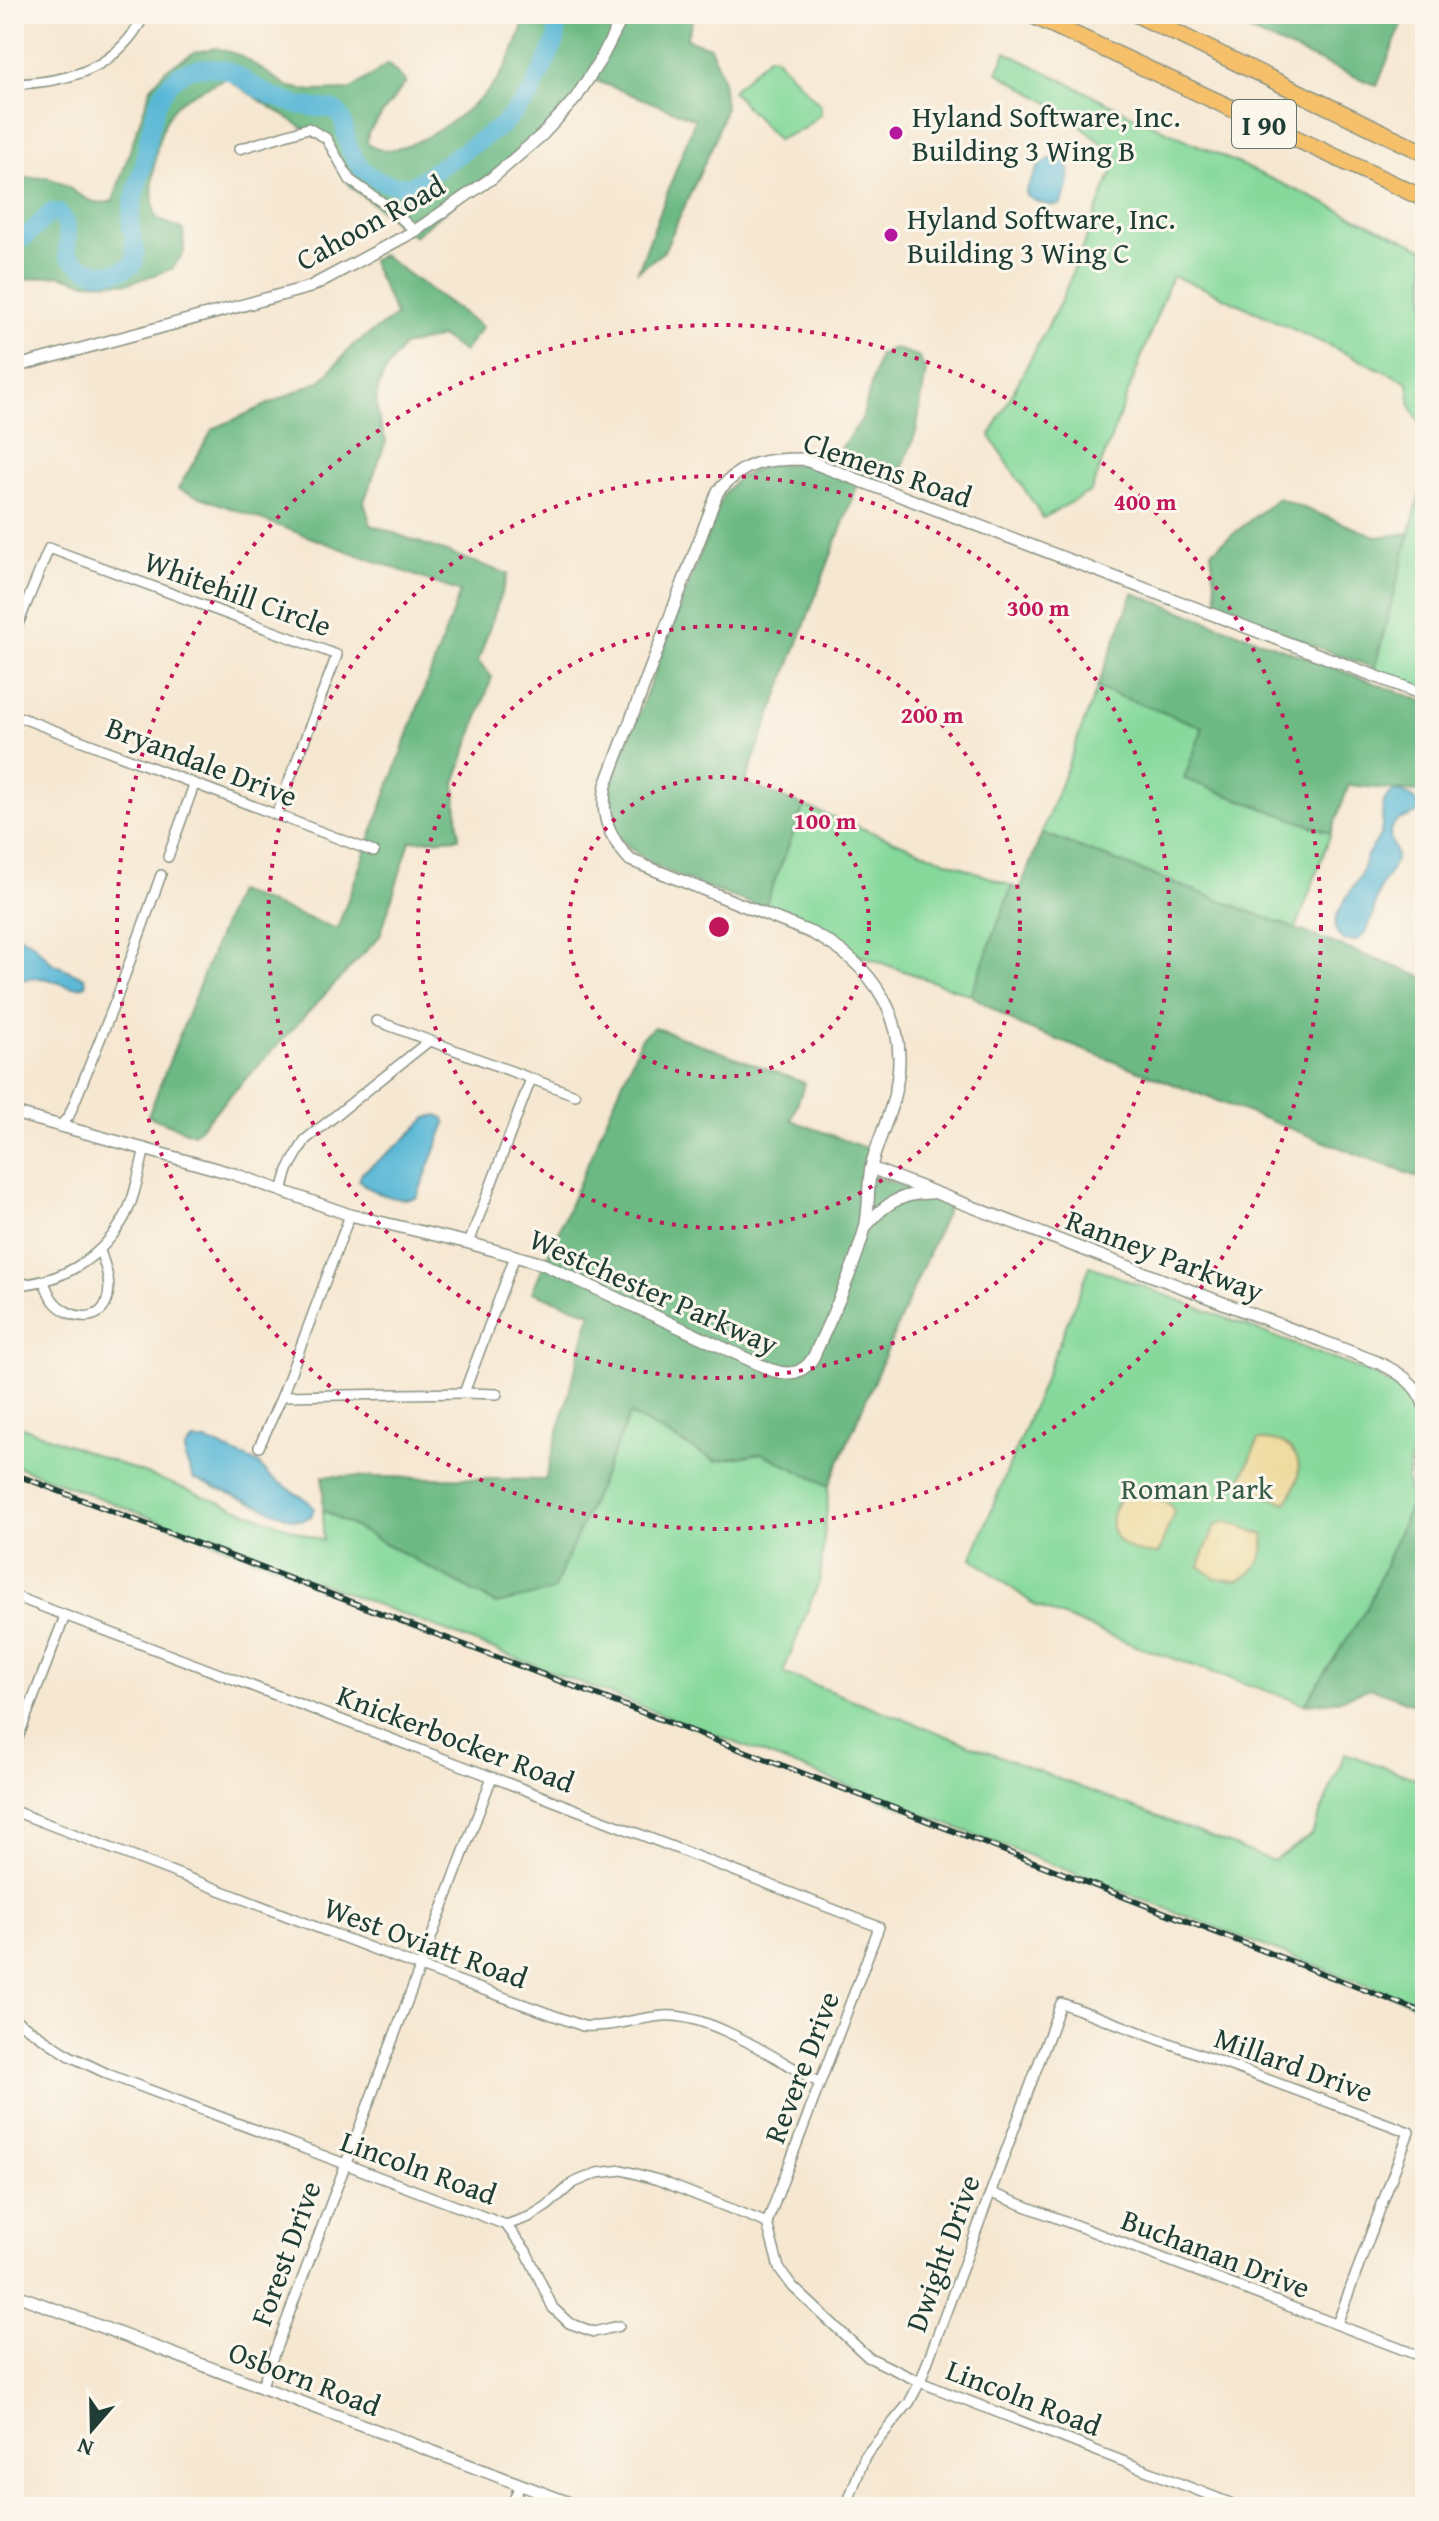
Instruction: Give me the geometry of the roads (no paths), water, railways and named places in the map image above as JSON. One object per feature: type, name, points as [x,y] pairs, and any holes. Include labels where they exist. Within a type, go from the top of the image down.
[{"type":"highway","name":"I 90","points":[[1030,14],[1425,199]]},
{"type":"highway","name":"I 90","points":[[1136,14],[1425,153]]},
{"type":"street","points":[[14,84],[66,79],[93,68],[116,52],[137,31],[145,14]]},
{"type":"street","name":"Cahoon Road","points":[[14,367],[310,287],[415,231],[492,178],[543,134],[576,98],[624,14]]},
{"type":"street","points":[[239,149],[308,128],[326,138],[350,180],[386,205],[415,231]]},
{"type":"street","name":"Clemens Road","points":[[853,959],[812,933],[630,860],[616,844],[604,815],[606,785],[718,491],[730,478],[767,459],[803,459],[1425,695]]},
{"type":"street","name":"Whitehill Circle","points":[[14,634],[49,548],[337,655],[276,815]]},
{"type":"street","name":"Bryandale Drive","points":[[14,715],[374,852]]},
{"type":"street","points":[[168,857],[194,785]]},
{"type":"street","points":[[60,1126],[69,1116],[116,1000],[161,875]]},
{"type":"street","name":"Westchester Parkway","points":[[14,1113],[234,1174],[350,1215],[543,1264],[769,1369],[790,1374],[803,1369],[813,1358],[865,1228],[871,1168],[896,1091],[898,1044],[886,1003],[872,980],[853,959]]},
{"type":"street","points":[[377,1021],[575,1095]]},
{"type":"street","points":[[282,1191],[288,1170],[305,1140],[429,1041]]},
{"type":"street","points":[[469,1243],[531,1079]]},
{"type":"street","points":[[14,1285],[44,1282],[86,1262],[100,1251],[124,1219],[145,1148]]},
{"type":"street","name":"Ranney Parkway","points":[[871,1168],[1377,1362],[1405,1377],[1415,1387],[1425,1407]]},
{"type":"street","points":[[865,1228],[891,1201],[920,1193],[938,1193]]},
{"type":"street","points":[[259,1447],[282,1396],[350,1215]]},
{"type":"street","points":[[44,1282],[53,1300],[62,1308],[83,1317],[92,1316],[106,1304],[109,1293],[107,1272],[100,1251]]},
{"type":"street","points":[[464,1393],[515,1256]]},
{"type":"street","points":[[282,1396],[497,1394]]},
{"type":"street","points":[[1425,1455],[1422,1481],[1425,1495]]},
{"type":"street","name":"Knickerbocker Road","points":[[14,1596],[879,1927]]},
{"type":"street","points":[[14,1748],[65,1616]]},
{"type":"street","name":"Forest Drive","points":[[261,2388],[343,2164],[492,1777]]},
{"type":"street","name":"West Oviatt Road","points":[[14,1811],[420,1967],[583,2026],[606,2027],[663,2016],[686,2017],[711,2024],[820,2083]]},
{"type":"street","name":"Revere Drive","points":[[767,2223],[879,1927]]},
{"type":"street","name":"Dwight Drive","points":[[846,2507],[865,2456],[909,2403],[920,2382],[1061,2003]]},
{"type":"street","name":"Millard Drive","points":[[1061,2003],[1409,2132],[1337,2324]]},
{"type":"street","name":"Lincoln Road","points":[[14,2019],[70,2056],[110,2075],[506,2225],[529,2217],[547,2206],[573,2183],[597,2173],[622,2170],[658,2180],[767,2223],[779,2268],[793,2287],[868,2357],[920,2382],[1240,2507]]},
{"type":"street","name":"Buchanan Drive","points":[[991,2193],[1425,2358]]},
{"type":"street","points":[[506,2225],[526,2251],[553,2308],[569,2323],[594,2332],[619,2326]]},
{"type":"street","name":"Osborn Road","points":[[14,2294],[580,2507]]},
{"type":"street","points":[[511,2507],[520,2485]]},
{"type":"water","points":[[1052,158],[1066,161],[1069,172],[1067,189],[1060,205],[1038,202],[1027,196],[1026,191],[1039,166]]},
{"type":"water","points":[[1394,791],[1410,795],[1419,808],[1417,813],[1393,824],[1390,835],[1396,853],[1395,861],[1379,891],[1371,921],[1358,939],[1345,940],[1337,931],[1337,916],[1380,835],[1383,806],[1388,795]]},
{"type":"water","points":[[18,935],[32,942],[52,963],[85,978],[86,985],[69,986],[41,978],[14,979],[14,938]]},
{"type":"water","points":[[437,1115],[444,1118],[446,1123],[417,1197],[402,1199],[386,1196],[359,1180],[362,1173],[427,1118]]},
{"type":"water","points":[[193,1441],[206,1441],[258,1463],[268,1475],[308,1501],[314,1508],[311,1516],[303,1520],[293,1519],[194,1479],[185,1459],[185,1448]]},
{"type":"waterway","points":[[14,240],[26,237],[51,212],[59,213],[67,227],[67,254],[74,261],[90,270],[107,273],[134,264],[132,207],[156,110],[162,94],[172,81],[184,72],[200,68],[231,72],[286,102],[334,110],[341,118],[354,158],[367,173],[383,182],[413,185],[501,126],[530,96],[556,41],[557,25],[548,14]]},
{"type":"railway","points":[[14,1474],[1425,2013]]},
{"type":"place","name":"Hyland Software, Inc. Building 3 Wing B","points":[[896,133]]},
{"type":"place","name":"Hyland Software, Inc. Building 3 Wing C","points":[[891,235]]},
{"type":"park label","name":"Roman Park","points":[[1197,1488]]}]
